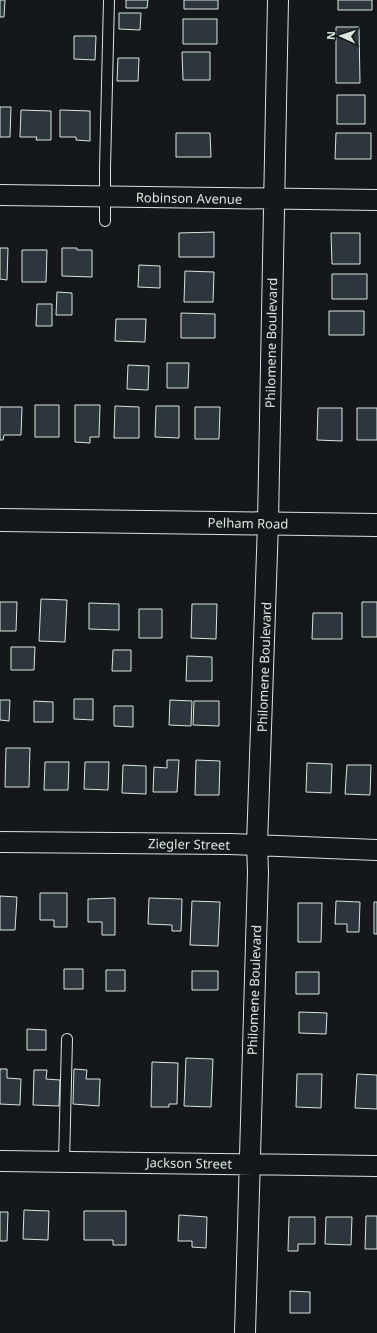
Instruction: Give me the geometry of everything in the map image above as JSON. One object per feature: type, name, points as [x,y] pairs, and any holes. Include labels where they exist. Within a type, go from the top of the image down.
[{"type":"main road","name":"Pelham Road","points":[[0,520],[377,525]]},
{"type":"street","name":"Philomene Boulevard","points":[[245,1333],[258,872],[257,845],[268,524],[278,0]]},
{"type":"street","name":"Robinson Avenue","points":[[0,195],[377,200]]},
{"type":"street","name":"Ziegler Street","points":[[0,842],[257,845],[377,850]]},
{"type":"street","name":"Jackson Street","points":[[0,1161],[377,1166]]},
{"type":"lane","points":[[105,221],[104,196],[109,0]]},
{"type":"lane","points":[[64,1162],[67,1039]]},
{"type":"building","points":[[0,0],[5,0],[4,17],[0,17]]},
{"type":"building","points":[[126,0],[148,0],[147,8],[126,8]]},
{"type":"building","points":[[184,0],[218,0],[218,9],[184,9]]},
{"type":"building","points":[[338,0],[372,0],[372,10],[338,10]]},
{"type":"building","points":[[119,13],[141,13],[140,30],[119,29]]},
{"type":"building","points":[[183,19],[217,19],[217,44],[183,44]]},
{"type":"building","points":[[336,27],[359,27],[360,83],[336,83]]},
{"type":"building","points":[[74,36],[96,36],[95,60],[74,59]]},
{"type":"building","points":[[182,52],[210,52],[210,80],[183,80]]},
{"type":"building","points":[[118,58],[139,58],[138,81],[117,81]]},
{"type":"building","points":[[337,95],[365,95],[365,124],[337,124]]},
{"type":"building","points":[[0,107],[11,107],[10,137],[0,137]]},
{"type":"building","points":[[21,110],[51,111],[51,140],[36,140],[37,137],[20,137]]},
{"type":"building","points":[[60,110],[90,111],[90,141],[76,140],[76,137],[60,137]]},
{"type":"building","points":[[176,133],[210,133],[211,157],[176,157]]},
{"type":"building","points":[[336,133],[371,133],[371,159],[335,159]]},
{"type":"building","points":[[214,232],[214,257],[179,257],[179,233]]},
{"type":"building","points":[[331,233],[360,233],[360,264],[332,264]]},
{"type":"building","points":[[0,248],[8,248],[7,280],[0,279]]},
{"type":"building","points":[[62,248],[92,250],[92,277],[62,276]]},
{"type":"building","points":[[22,250],[47,250],[46,282],[22,282]]},
{"type":"building","points":[[139,265],[160,266],[160,288],[138,287]]},
{"type":"building","points":[[185,271],[214,272],[213,302],[184,302]]},
{"type":"building","points":[[332,274],[367,274],[367,299],[332,299]]},
{"type":"building","points":[[57,292],[72,293],[72,315],[56,315]]},
{"type":"building","points":[[37,304],[52,304],[52,326],[36,326]]},
{"type":"building","points":[[329,311],[364,311],[364,335],[329,335]]},
{"type":"building","points":[[181,313],[215,314],[215,338],[181,338]]},
{"type":"building","points":[[116,319],[146,319],[145,342],[115,341]]},
{"type":"building","points":[[167,363],[189,363],[188,388],[167,388]]},
{"type":"building","points":[[128,365],[149,366],[148,390],[127,389]]},
{"type":"building","points":[[35,405],[59,405],[59,437],[35,437]]},
{"type":"building","points":[[75,405],[100,405],[99,437],[90,437],[90,443],[75,442]]},
{"type":"building","points":[[115,406],[139,407],[139,438],[114,438]]},
{"type":"building","points":[[156,406],[179,406],[179,438],[155,437]]},
{"type":"building","points":[[0,407],[22,407],[21,435],[4,435],[3,440],[0,440]]},
{"type":"building","points":[[195,407],[220,407],[219,439],[195,439]]},
{"type":"building","points":[[318,408],[342,408],[342,441],[317,440]]},
{"type":"building","points":[[357,408],[377,408],[377,440],[357,440]]},
{"type":"building","points":[[41,599],[67,600],[65,642],[39,641]]},
{"type":"building","points":[[0,602],[17,602],[16,631],[0,631]]},
{"type":"building","points":[[362,602],[377,602],[377,637],[362,637]]},
{"type":"building","points":[[89,603],[119,604],[119,630],[89,629]]},
{"type":"building","points":[[192,604],[217,604],[216,639],[191,638]]},
{"type":"building","points":[[139,609],[162,609],[162,638],[139,638]]},
{"type":"building","points":[[313,613],[342,613],[342,639],[312,639]]},
{"type":"building","points":[[11,647],[35,647],[34,670],[11,670]]},
{"type":"building","points":[[113,650],[131,650],[131,671],[112,671]]},
{"type":"building","points":[[187,656],[212,657],[212,681],[186,681]]},
{"type":"building","points":[[74,699],[93,699],[93,720],[74,719]]},
{"type":"building","points":[[0,700],[10,700],[9,721],[0,720]]},
{"type":"building","points":[[170,700],[192,701],[191,726],[169,725]]},
{"type":"building","points":[[34,701],[53,702],[53,722],[34,722]]},
{"type":"building","points":[[194,701],[219,701],[219,726],[193,725]]},
{"type":"building","points":[[114,706],[133,706],[133,727],[114,726]]},
{"type":"building","points":[[6,748],[30,748],[29,787],[5,787]]},
{"type":"building","points":[[167,760],[179,760],[177,792],[153,792],[154,767],[167,768]]},
{"type":"building","points":[[196,760],[220,761],[219,795],[195,795]]},
{"type":"building","points":[[45,762],[69,762],[68,790],[44,790]]},
{"type":"building","points":[[85,762],[109,762],[108,790],[84,789]]},
{"type":"building","points":[[307,763],[332,764],[331,793],[306,792]]},
{"type":"building","points":[[123,765],[146,766],[146,794],[122,793]]},
{"type":"building","points":[[347,765],[371,765],[370,795],[345,794]]},
{"type":"building","points":[[40,893],[67,893],[67,927],[54,927],[54,920],[40,920]]},
{"type":"building","points":[[0,896],[17,897],[15,930],[0,930]]},
{"type":"building","points":[[115,898],[115,935],[102,935],[102,922],[88,922],[88,899]]},
{"type":"building","points":[[149,898],[182,899],[181,931],[172,931],[172,925],[148,924]]},
{"type":"building","points":[[192,901],[220,902],[218,946],[190,945]]},
{"type":"building","points":[[336,901],[360,902],[359,932],[347,932],[347,924],[335,924]]},
{"type":"building","points":[[374,902],[377,902],[377,934],[374,934]]},
{"type":"building","points":[[298,903],[322,903],[321,942],[298,942]]},
{"type":"building","points":[[64,969],[83,969],[83,989],[64,989]]},
{"type":"building","points":[[106,970],[125,970],[125,991],[106,991]]},
{"type":"building","points":[[192,971],[218,971],[218,990],[192,990]]},
{"type":"building","points":[[296,972],[319,972],[319,994],[296,994]]},
{"type":"building","points":[[299,1012],[327,1013],[326,1034],[299,1033]]},
{"type":"building","points":[[27,1029],[46,1030],[46,1050],[27,1050]]},
{"type":"building","points":[[186,1058],[213,1059],[211,1107],[184,1106]]},
{"type":"building","points":[[152,1062],[178,1063],[177,1104],[169,1104],[169,1107],[151,1107]]},
{"type":"building","points":[[0,1069],[7,1069],[7,1078],[21,1079],[20,1105],[0,1104]]},
{"type":"building","points":[[74,1069],[87,1070],[86,1079],[100,1079],[99,1106],[73,1104]]},
{"type":"building","points":[[34,1070],[47,1070],[46,1079],[60,1080],[59,1106],[33,1105]]},
{"type":"building","points":[[297,1074],[322,1074],[321,1108],[296,1107]]},
{"type":"building","points":[[357,1074],[377,1075],[377,1109],[355,1108]]},
{"type":"building","points":[[24,1210],[49,1211],[48,1240],[23,1239]]},
{"type":"building","points":[[84,1211],[126,1211],[126,1245],[113,1245],[113,1240],[84,1240]]},
{"type":"building","points":[[0,1212],[8,1212],[7,1241],[0,1241]]},
{"type":"building","points":[[179,1215],[207,1217],[206,1248],[192,1247],[192,1241],[178,1241]]},
{"type":"building","points":[[366,1216],[377,1216],[377,1249],[365,1249]]},
{"type":"building","points":[[289,1217],[315,1217],[315,1244],[298,1244],[298,1251],[288,1251]]},
{"type":"building","points":[[326,1217],[352,1217],[351,1245],[325,1244]]},
{"type":"building","points":[[290,1291],[310,1292],[310,1313],[290,1313]]}]
